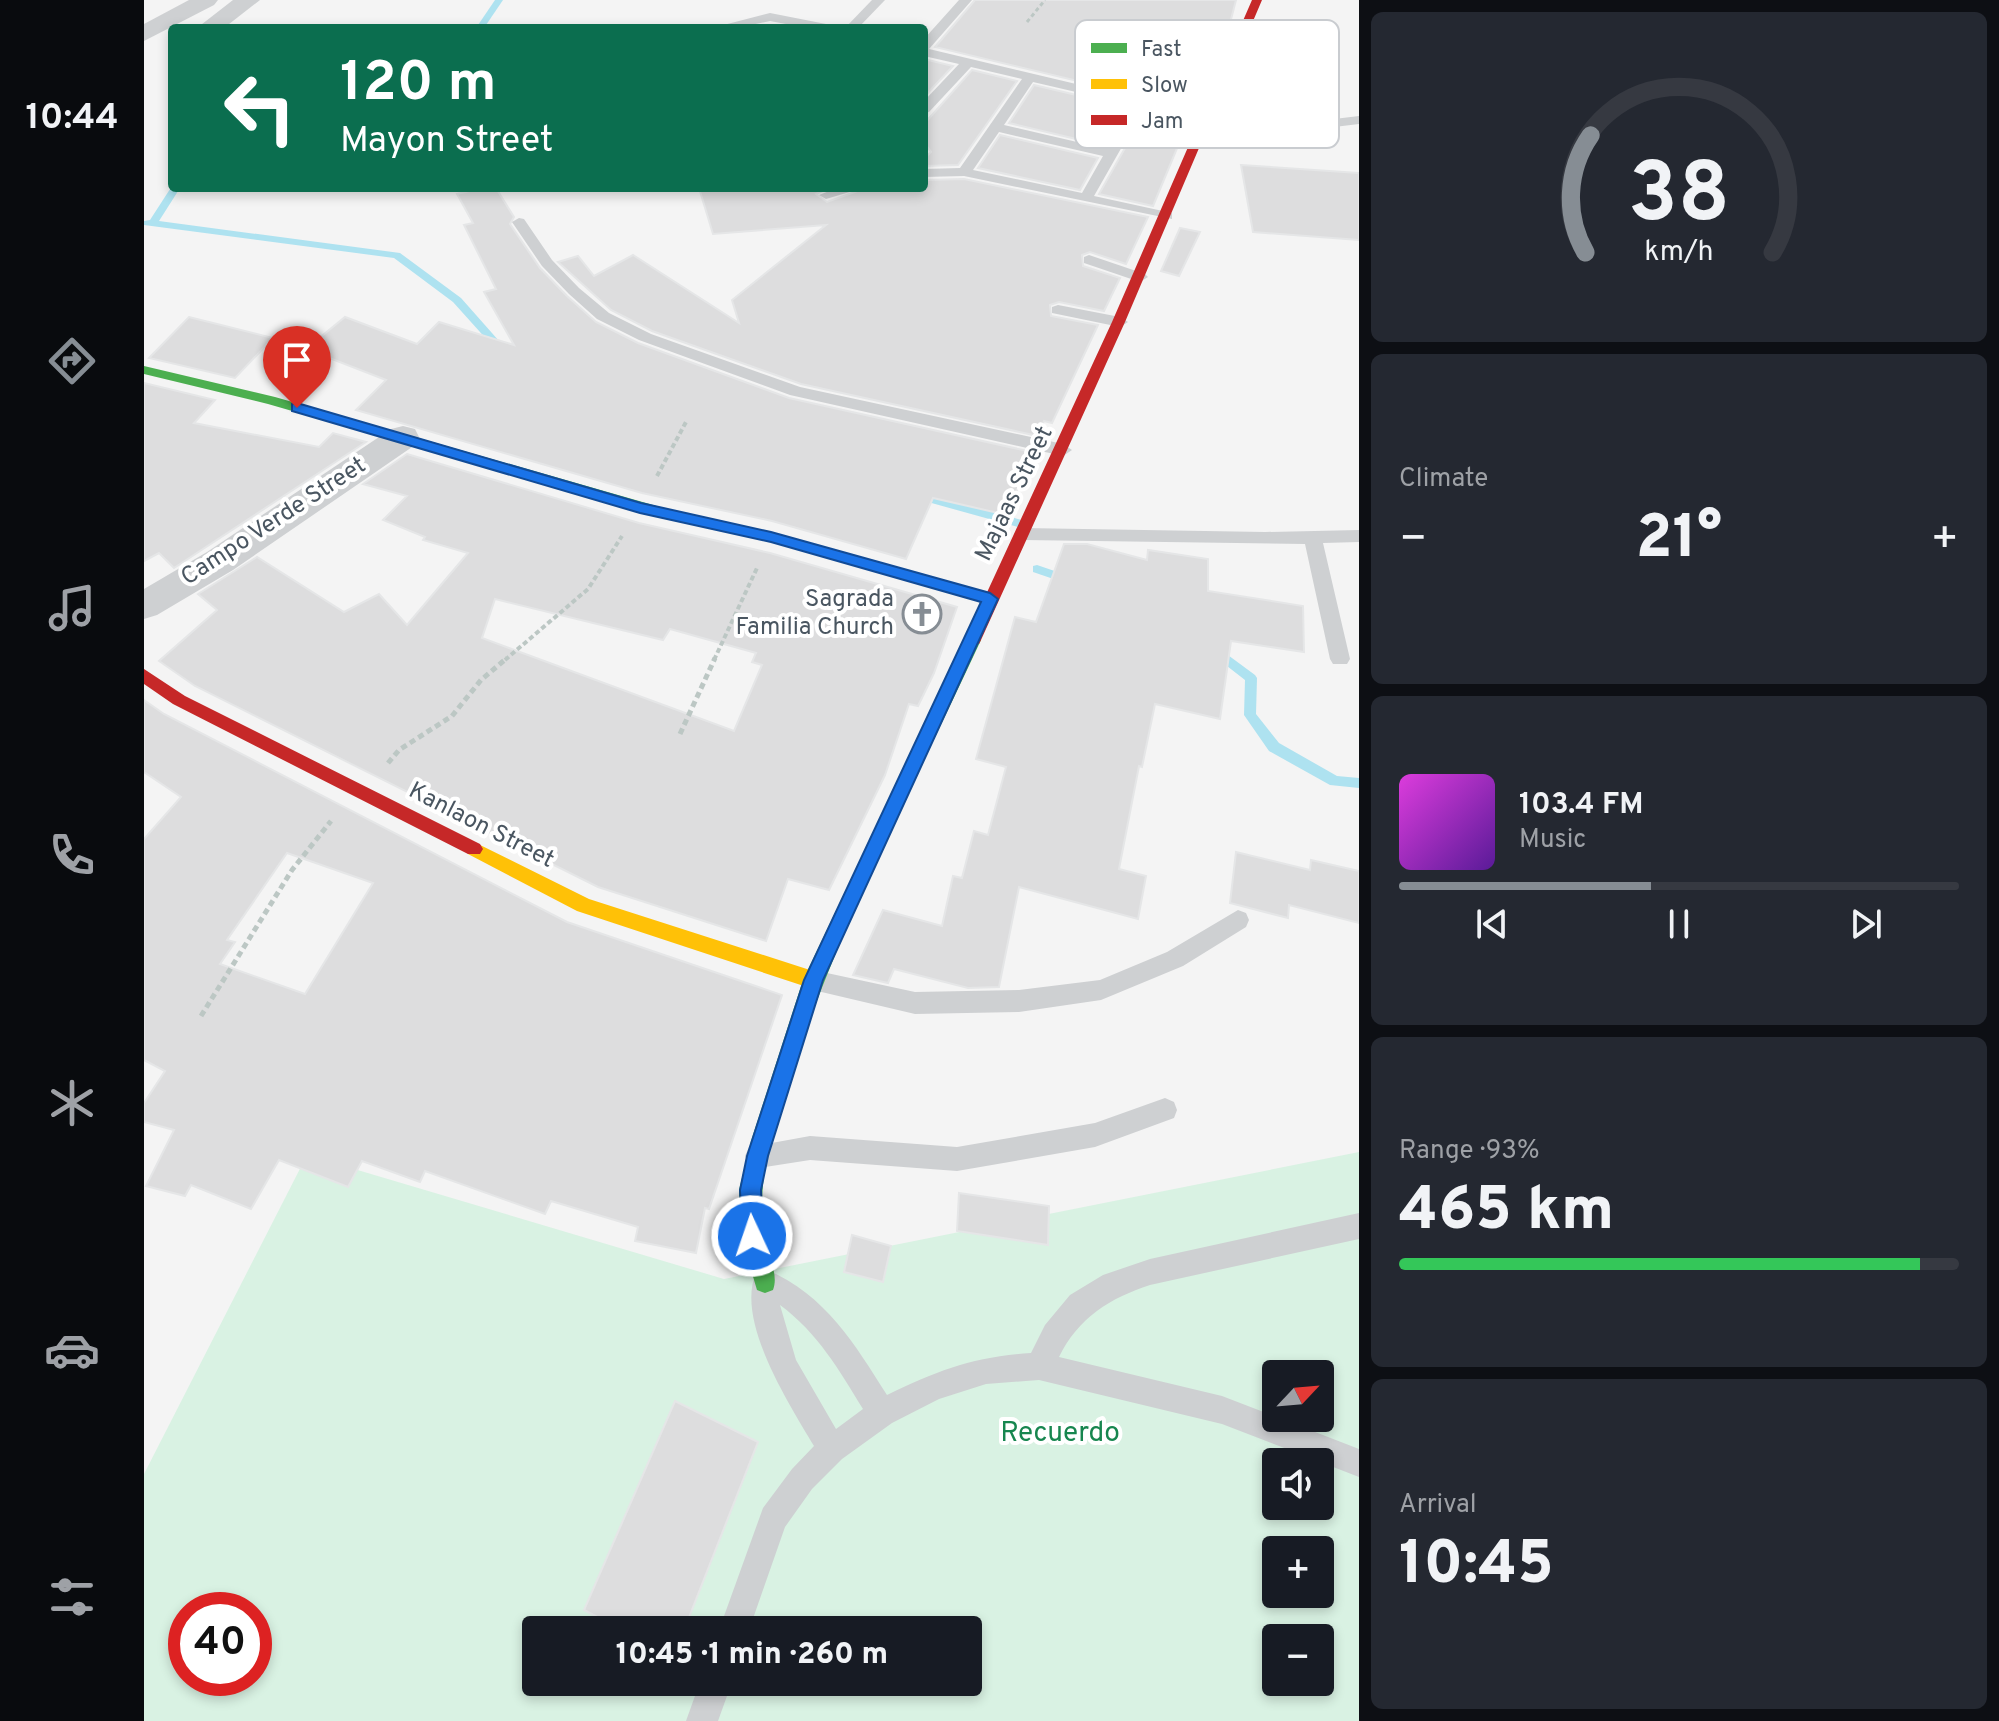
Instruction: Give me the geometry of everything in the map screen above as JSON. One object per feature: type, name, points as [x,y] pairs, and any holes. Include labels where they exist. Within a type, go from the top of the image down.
[{"type":"street","points":[[144,34],[206,0]]},
{"type":"street","points":[[215,24],[248,0]]},
{"type":"street","name":"Majaas Street","points":[[1249,20],[1257,0]]},
{"type":"street","name":"Majaas Street","points":[[765,1282],[752,1236],[750,1190],[813,980],[990,599],[1063,450],[1195,148]]},
{"type":"street","points":[[144,370],[270,400],[640,508],[771,537],[990,599]]},
{"type":"street","name":"Campo Verde Street","points":[[144,606],[220,561],[403,437]]},
{"type":"street","name":"Kanlaon Street","points":[[144,675],[179,700],[584,905],[813,980]]},
{"type":"lane","points":[[855,24],[879,0]]},
{"type":"lane","points":[[928,44],[966,0]]},
{"type":"lane","points":[[737,24],[770,17],[798,24]]},
{"type":"lane","points":[[928,50],[1075,88]]},
{"type":"lane","points":[[928,105],[968,62]]},
{"type":"lane","points":[[964,172],[1030,77]]},
{"type":"lane","points":[[1339,122],[1359,120]]},
{"type":"lane","points":[[996,127],[1075,145]]},
{"type":"lane","points":[[1086,148],[1112,154]]},
{"type":"lane","points":[[1086,198],[1115,148]]},
{"type":"lane","points":[[928,173],[964,172],[1167,216]]},
{"type":"lane","points":[[826,195],[839,192]]},
{"type":"lane","points":[[519,222],[547,263],[574,291],[603,316],[645,337],[796,391],[1063,450]]},
{"type":"lane","points":[[1089,260],[1140,277]]},
{"type":"lane","points":[[1058,310],[1120,322]]},
{"type":"lane","points":[[1023,534],[1359,536]]},
{"type":"lane","points":[[1313,538],[1340,659]]},
{"type":"lane","points":[[813,980],[915,1003],[1019,1001],[1101,990],[1175,959],[1238,920]]},
{"type":"lane","points":[[758,1156],[810,1148],[957,1159],[1095,1135],[1165,1110]]},
{"type":"lane","points":[[1039,1366],[1055,1335],[1080,1305],[1112,1284],[1150,1272],[1359,1226]]},
{"type":"lane","points":[[832,1449],[772,1342],[765,1312],[765,1282],[793,1296],[818,1315],[882,1413]]},
{"type":"lane","points":[[739,1616],[773,1518],[802,1479],[832,1449],[882,1413],[934,1387],[986,1370],[1039,1366],[1222,1410],[1359,1463]]},
{"type":"lane","points":[[702,1721],[711,1696]]},
{"type":"path","points":[[1027,22],[1045,0]]},
{"type":"path","points":[[201,1016],[292,870],[347,800],[362,792],[399,750],[452,716],[481,680],[588,589],[640,508],[686,422]]},
{"type":"path","points":[[680,734],[771,537]]},
{"type":"green space","name":"Recuerdo","points":[[1359,1152],[1359,1721],[144,1721],[144,1474],[307,1155],[724,1279]]},
{"type":"building","points":[[975,0],[1236,0],[1231,20],[1075,20],[1075,80],[935,47]]},
{"type":"building","points":[[928,60],[953,66],[928,93]]},
{"type":"building","points":[[972,70],[1017,81],[958,165],[928,166],[931,152],[928,148],[928,120]]},
{"type":"building","points":[[1034,85],[1075,95],[1075,139],[1009,123]]},
{"type":"building","points":[[1000,135],[1098,158],[1080,190],[978,168]]},
{"type":"building","points":[[1125,148],[1177,148],[1153,206],[1099,194]]},
{"type":"building","points":[[1241,165],[1359,173],[1359,240],[1253,232]]},
{"type":"building","points":[[964,179],[1148,217],[1126,264],[1090,252],[1082,255],[1083,266],[1120,278],[1104,311],[1059,302],[1050,305],[1051,316],[1098,325],[1052,423],[1044,421],[1038,436],[801,384],[652,331],[611,310],[558,262],[578,256],[594,276],[633,255],[739,323],[732,300],[826,225],[713,234],[700,192],[820,192],[816,194],[827,202],[855,192],[928,192],[928,180]]},
{"type":"building","points":[[498,192],[514,217],[510,224],[540,268],[596,322],[638,343],[789,398],[1032,452],[1007,515],[933,498],[906,559],[772,521],[642,493],[356,410],[386,380],[306,349],[345,317],[417,344],[439,322],[514,345],[484,292],[496,289],[464,225],[473,223],[457,194]]},
{"type":"building","points":[[1180,228],[1200,232],[1179,276],[1161,271]]},
{"type":"building","points":[[189,317],[273,338],[235,378],[149,358]]},
{"type":"building","points":[[144,383],[215,400],[194,423],[319,447],[333,433],[366,442],[174,568],[159,553],[144,561]]},
{"type":"building","points":[[407,454],[639,523],[770,553],[957,607],[934,673],[918,706],[909,704],[885,775],[829,890],[788,879],[766,941],[598,887],[195,686],[159,661],[217,610],[198,594],[257,557],[344,612],[379,594],[407,625],[468,553],[423,540],[425,537],[383,520],[407,496],[363,484]],"holes":[[[495,599],[663,640],[670,629],[756,653],[752,662],[762,665],[734,731],[482,638]]]},
{"type":"building","points":[[1064,544],[1087,544],[1147,560],[1148,550],[1208,559],[1208,591],[1303,606],[1304,652],[1231,641],[1220,719],[1155,704],[1142,767],[1139,766],[1119,869],[1146,876],[1138,919],[1019,887],[999,987],[968,988],[894,969],[888,983],[853,975],[883,910],[942,926],[953,876],[962,878],[974,831],[988,835],[1006,767],[976,759],[1015,617],[1036,622]]},
{"type":"building","points":[[144,700],[164,714],[567,922],[782,995],[709,1209],[705,1208],[696,1253],[635,1241],[638,1227],[551,1201],[545,1214],[425,1171],[420,1182],[362,1161],[348,1187],[279,1160],[251,1209],[191,1185],[185,1196],[146,1186],[174,1130],[144,1122],[144,1103],[165,1071],[144,1060],[144,839],[181,797],[144,772]],"holes":[[[287,853],[373,883],[305,994],[220,964],[235,942],[227,940]]]},
{"type":"building","points":[[1236,852],[1310,870],[1311,860],[1359,871],[1359,923],[1289,905],[1288,918],[1230,903]]},
{"type":"building","points":[[959,1193],[1049,1206],[1048,1245],[957,1231]]},
{"type":"building","points":[[852,1235],[891,1246],[883,1282],[844,1272]]},
{"type":"building","points":[[675,1401],[758,1442],[690,1616],[595,1616],[584,1610]]},
{"type":"waterway","points":[[483,24],[499,0]]},
{"type":"waterway","points":[[153,223],[172,192]]},
{"type":"waterway","points":[[147,223],[153,223]]},
{"type":"waterway","points":[[153,223],[397,255],[457,300],[502,350]]},
{"type":"waterway","points":[[914,494],[1025,525]]},
{"type":"waterway","points":[[1037,569],[1071,581]]},
{"type":"waterway","points":[[1213,649],[1251,678],[1250,715],[1274,747],[1335,781],[1359,783]]},
{"type":"traffic: fast","points":[[144,370],[270,400],[662,513]]},
{"type":"traffic: fast","points":[[765,1282],[752,1236],[750,1190],[761,1141],[813,980],[973,640]]},
{"type":"traffic: slow","points":[[662,513],[771,537],[990,599]]},
{"type":"traffic: slow","points":[[474,849],[584,905],[813,980]]},
{"type":"traffic: jam","points":[[1249,20],[1257,0]]},
{"type":"traffic: jam","points":[[973,640],[1119,322],[1194,148]]},
{"type":"traffic: jam","points":[[144,675],[179,700],[474,849]]},
{"type":"place","name":"Sagrada Familia Church","points":[[922,614]]},
{"type":"route","points":[[297,408],[640,508],[771,537],[990,599],[813,980],[761,1141],[750,1190],[752,1236]]}]
